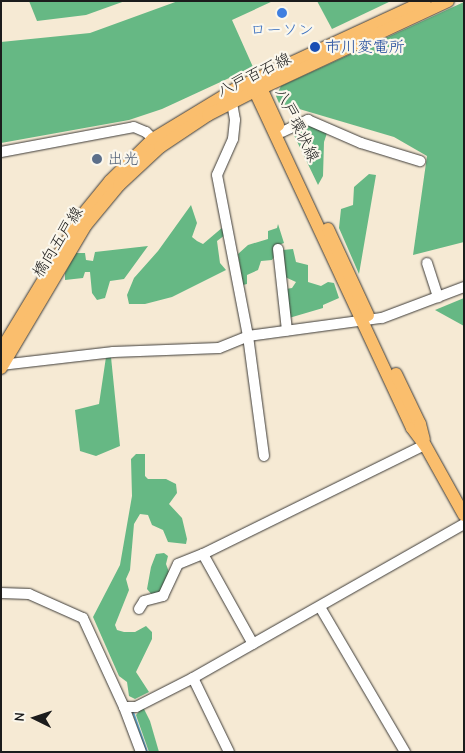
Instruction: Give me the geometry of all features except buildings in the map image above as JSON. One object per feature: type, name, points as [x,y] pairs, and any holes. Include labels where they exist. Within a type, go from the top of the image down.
[{"type":"main road","name":"八戸百石線","points":[[156,143],[232,103],[255,87],[425,1]]},
{"type":"main road","name":"八戸百石線","points":[[156,143],[205,105],[255,87],[448,1]]},
{"type":"main road","name":"八戸環状線","points":[[255,87],[282,132],[366,322]]},
{"type":"main road","name":"八戸環状線","points":[[255,87],[366,322],[420,424],[425,445],[464,515]]},
{"type":"main road","name":"橋向五戸線","points":[[1,350],[84,214],[110,181],[156,143]]},
{"type":"main road","name":"橋向五戸線","points":[[2,366],[86,226],[156,143]]},
{"type":"street","points":[[232,103],[235,120],[233,139],[217,175],[248,336],[264,456]]},
{"type":"street","points":[[282,132],[308,120],[361,142],[420,162]]},
{"type":"street","points":[[1,152],[134,127],[140,128],[156,143]]},
{"type":"street","points":[[278,248],[287,332]]},
{"type":"street","points":[[427,263],[438,297]]},
{"type":"street","points":[[2,366],[113,352],[219,348],[248,336],[366,322],[464,287]]},
{"type":"street","points":[[139,609],[144,601],[163,596],[178,564],[203,554],[425,445]]},
{"type":"street","points":[[124,707],[136,707],[193,678],[464,524]]},
{"type":"street","points":[[203,554],[254,644]]},
{"type":"street","points":[[1,593],[28,594],[83,618],[124,707],[141,752]]},
{"type":"street","points":[[320,607],[405,752]]},
{"type":"street","points":[[193,678],[228,752]]},
{"type":"green space","points":[[29,1],[125,1],[86,15],[37,21]]},
{"type":"green space","points":[[178,1],[273,1],[232,20],[253,67],[162,109],[129,120],[1,143],[1,42],[90,33]]},
{"type":"green space","points":[[317,1],[391,1],[332,29]]},
{"type":"green space","points":[[464,2],[464,242],[413,255],[427,156],[394,137],[279,103],[276,96],[281,86]]},
{"type":"green space","points":[[308,122],[327,133],[324,142],[323,176],[318,185],[292,131]]},
{"type":"green space","points":[[369,174],[376,175],[359,274],[339,228],[341,209],[353,205],[354,187]]},
{"type":"green space","points":[[191,205],[197,223],[192,237],[197,241],[203,244],[223,227],[225,235],[217,241],[220,263],[226,270],[172,297],[145,304],[129,304],[127,295],[134,278],[158,251]]},
{"type":"green space","points":[[278,224],[284,243],[276,246],[276,254],[272,260],[261,261],[258,270],[247,275],[247,284],[243,285],[238,254],[248,245],[268,239],[268,231],[277,228]]},
{"type":"green space","points":[[148,246],[124,279],[110,281],[105,298],[97,300],[92,293],[90,272],[85,272],[83,278],[65,280],[65,273],[76,253],[85,253],[86,260],[93,261],[95,252]]},
{"type":"green space","points":[[293,249],[296,262],[308,265],[308,282],[321,286],[328,282],[334,283],[339,298],[323,305],[323,308],[289,318],[286,289],[292,288],[296,282],[285,277],[283,250]]},
{"type":"green space","points":[[464,298],[464,326],[435,310]]},
{"type":"green space","points":[[106,357],[111,357],[120,446],[96,456],[80,451],[75,410],[99,404]]},
{"type":"green space","points":[[136,454],[145,454],[145,476],[148,479],[166,479],[176,484],[177,493],[169,504],[182,518],[187,539],[186,544],[168,542],[163,530],[152,525],[148,515],[140,514],[134,524],[130,570],[126,579],[129,590],[115,625],[117,630],[124,632],[135,632],[146,626],[152,632],[152,639],[136,672],[149,692],[135,699],[129,696],[127,682],[119,676],[93,617],[120,565],[132,496],[131,459]]},
{"type":"green space","points":[[164,553],[168,556],[166,564],[169,572],[163,592],[153,596],[147,589],[151,567],[156,554]]},
{"type":"green space","points":[[143,707],[150,721],[159,752],[149,752],[136,715]]},
{"type":"waterway","points":[[133,712],[147,752]]},
{"type":"place","name":"ローソン","points":[[282,13]]},
{"type":"place","name":"市川変電所","points":[[315,47]]},
{"type":"place","name":"出光","points":[[97,159]]}]
